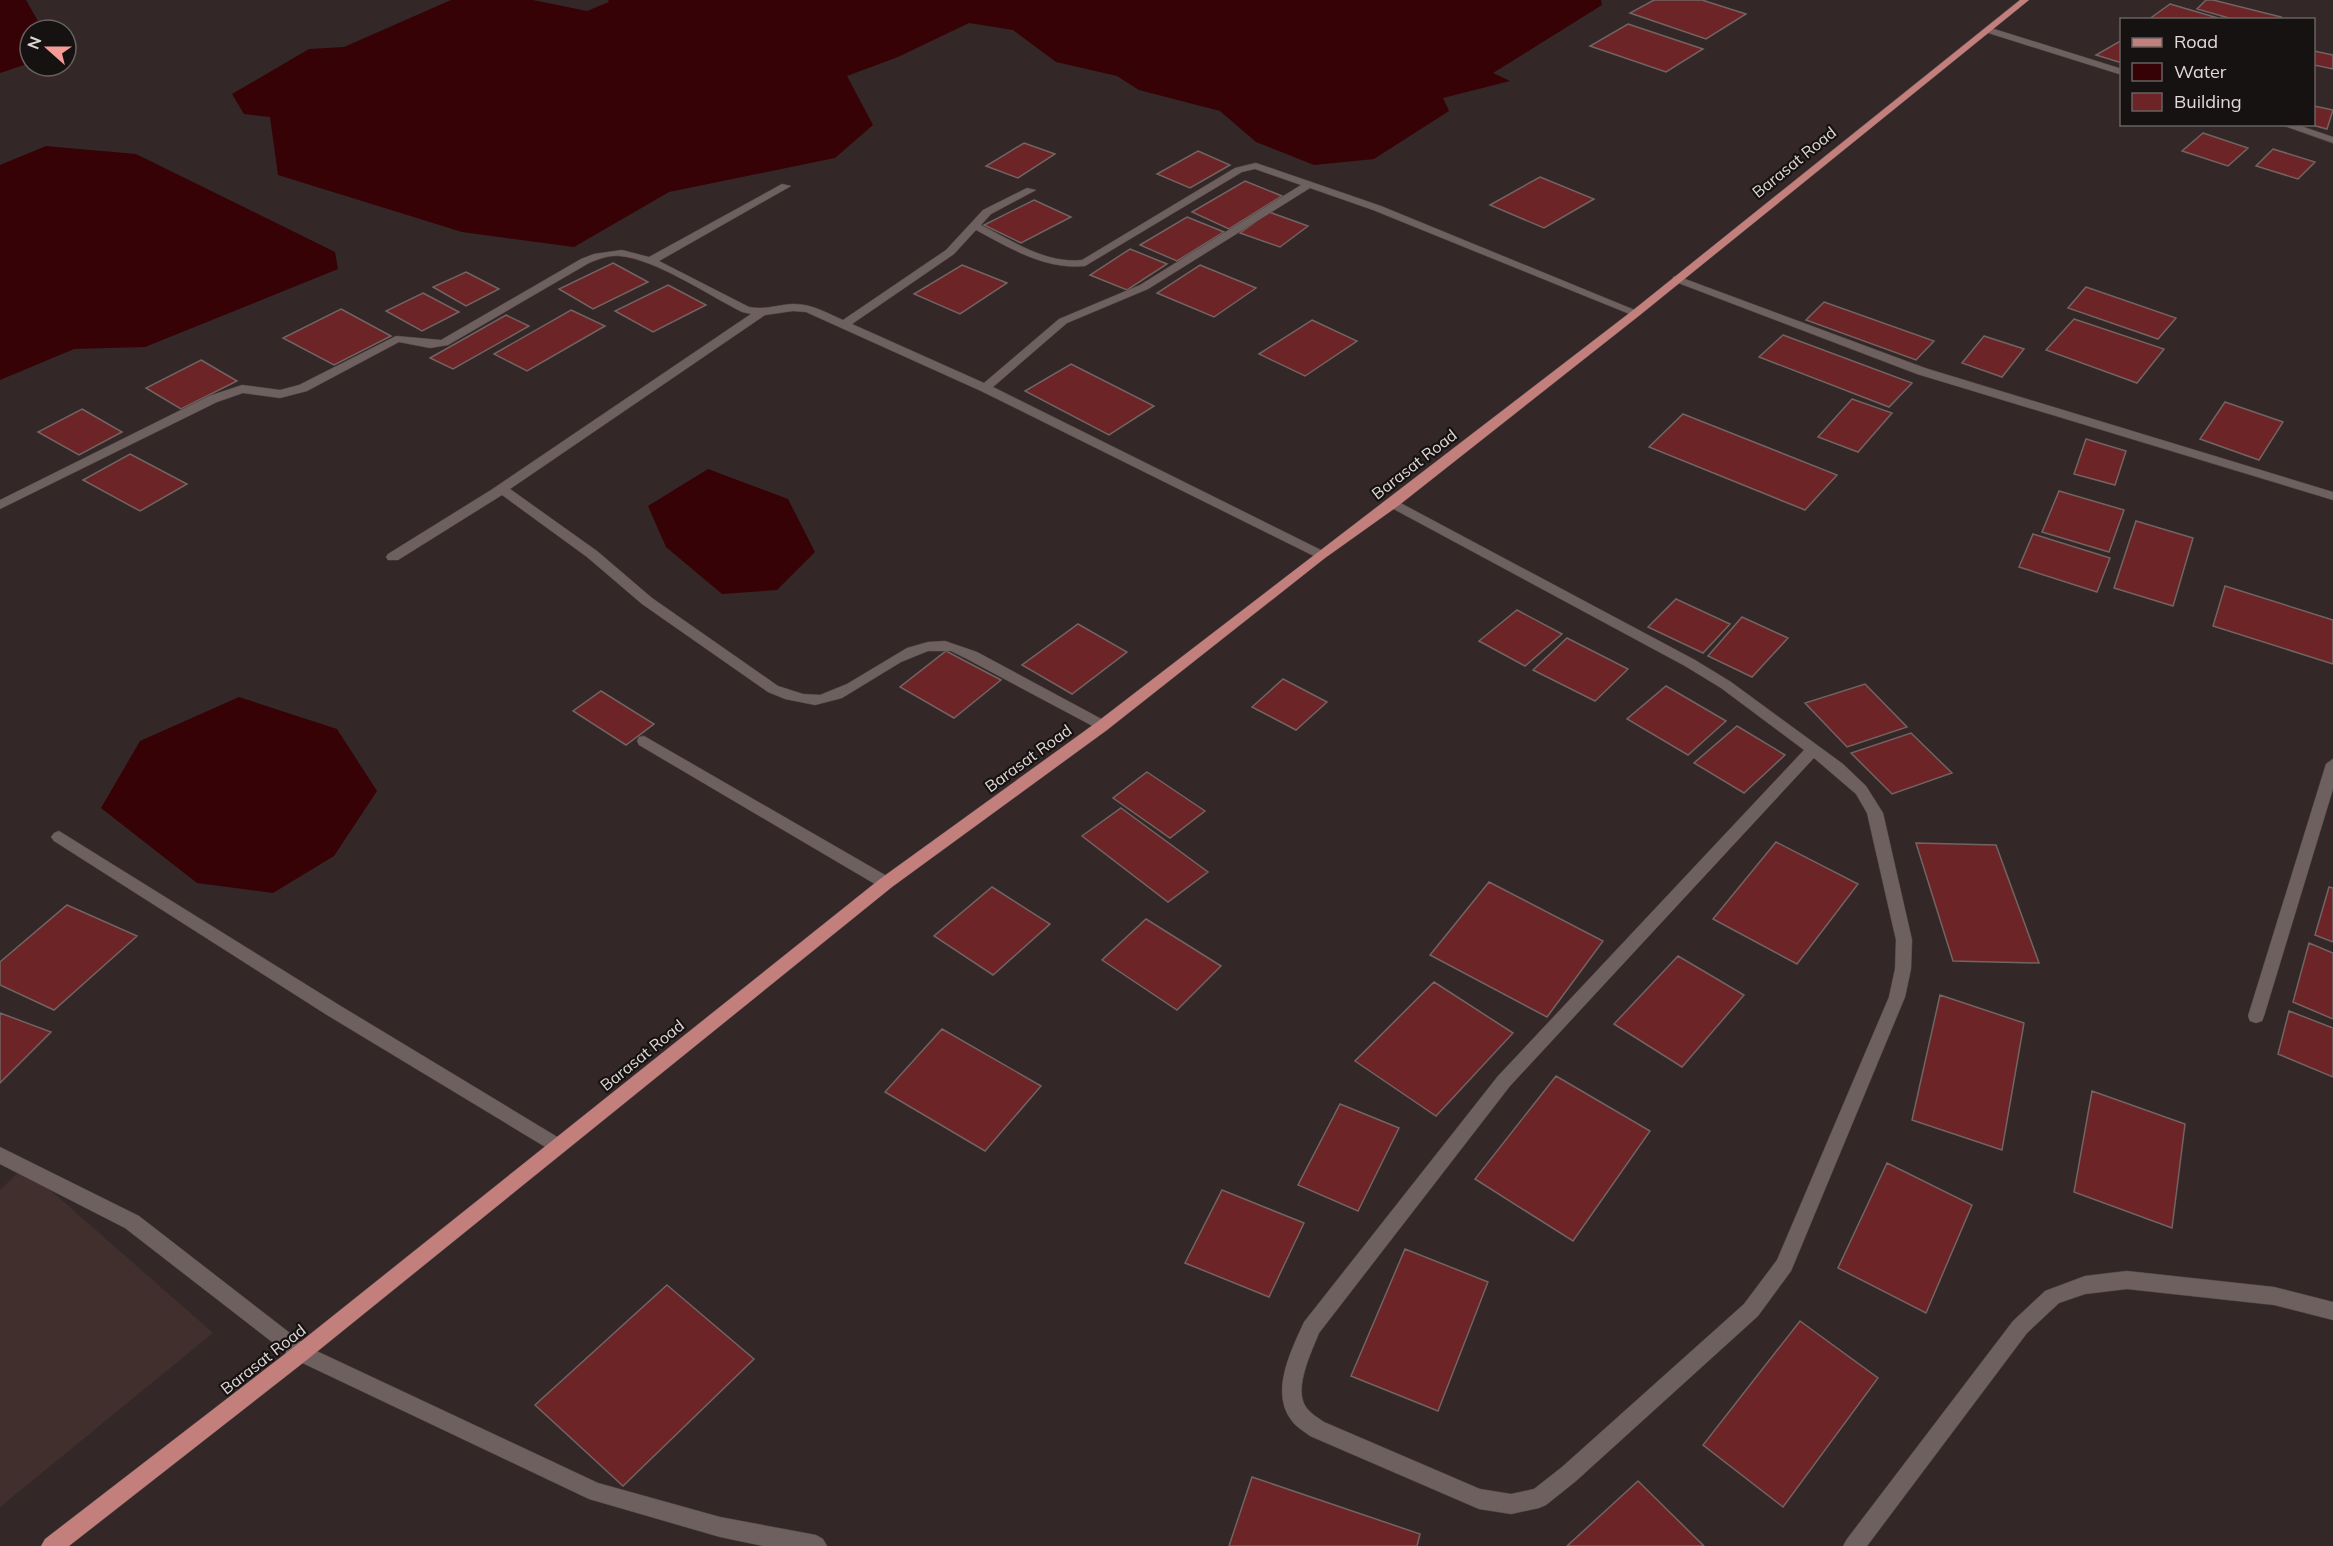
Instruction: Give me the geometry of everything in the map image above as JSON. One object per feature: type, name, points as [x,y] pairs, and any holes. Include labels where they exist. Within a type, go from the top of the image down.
[{"type":"main road","name":"Barasat Road","points":[[52,1546],[301,1353],[886,883],[1102,726],[1320,555],[1393,503],[1636,313],[2025,0]]},
{"type":"street","points":[[1988,30],[2120,72]]},
{"type":"street","points":[[2290,126],[2333,140]]},
{"type":"street","points":[[974,225],[1048,260],[1076,265],[1085,263],[1247,166],[1268,168],[1429,228],[1636,313]]},
{"type":"street","points":[[985,388],[1063,321],[1144,287],[1310,184]]},
{"type":"street","points":[[650,261],[786,186]]},
{"type":"street","points":[[844,324],[950,252],[987,212],[1031,190]]},
{"type":"street","points":[[0,505],[213,399],[235,391],[252,389],[280,394],[303,388],[396,339],[412,340],[425,345],[444,343],[594,257],[623,253],[650,261],[746,310],[761,313]]},
{"type":"street","points":[[1677,279],[1921,371],[2333,496]]},
{"type":"street","points":[[393,557],[502,489],[761,313],[781,307],[800,306],[985,388],[1320,555]]},
{"type":"street","points":[[502,489],[591,554],[647,601],[773,689],[797,697],[820,701],[845,691],[912,651],[928,646],[947,646],[970,655],[1102,726]]},
{"type":"street","points":[[1393,503],[1690,663],[1726,685],[1814,750],[1838,768],[1861,790],[1875,813],[1904,940],[1903,969],[1897,997],[1784,1265],[1769,1287],[1742,1318],[1569,1474],[1539,1498],[1511,1504],[1479,1499],[1317,1429],[1296,1411],[1291,1389],[1311,1328],[1504,1081],[1814,750]]},
{"type":"street","points":[[644,741],[886,883]]},
{"type":"street","points":[[2256,1016],[2333,764]]},
{"type":"street","points":[[59,837],[333,1010],[558,1146]]},
{"type":"street","points":[[0,1155],[132,1222],[301,1353],[596,1492],[720,1527],[816,1546]]},
{"type":"street","points":[[1854,1546],[2020,1327],[2052,1297],[2085,1285],[2127,1280],[2274,1296],[2333,1311]]},
{"type":"shaded area","points":[[24,1167],[213,1333],[0,1507],[0,1190]]},
{"type":"water","points":[[0,0],[26,0],[36,18],[18,18],[18,67],[0,73]]},
{"type":"water","points":[[451,0],[533,0],[587,11],[609,2],[608,0],[1601,0],[1602,5],[1493,73],[1510,81],[1443,98],[1449,111],[1374,159],[1314,165],[1256,142],[1220,111],[1139,90],[1117,76],[1056,62],[1013,30],[969,23],[898,57],[847,76],[873,125],[835,158],[669,192],[574,247],[462,232],[278,175],[270,117],[244,114],[232,94],[309,49],[344,47]]},
{"type":"water","points":[[46,146],[136,154],[335,252],[338,269],[145,347],[74,349],[0,380],[0,165]]},
{"type":"water","points":[[708,469],[788,499],[815,552],[777,590],[722,594],[666,547],[648,506]]},
{"type":"water","points":[[239,697],[337,729],[377,791],[334,856],[273,893],[197,883],[101,808],[140,741]]},
{"type":"building","points":[[1654,0],[1702,0],[1746,14],[1706,39],[1630,13]]},
{"type":"building","points":[[2206,0],[2213,0],[2281,17],[2229,18],[2197,9]]},
{"type":"building","points":[[2170,4],[2218,18],[2151,18]]},
{"type":"building","points":[[1628,24],[1703,49],[1666,72],[1590,46]]},
{"type":"building","points":[[2120,41],[2120,62],[2096,55]]},
{"type":"building","points":[[2315,51],[2333,55],[2333,69],[2315,65]]},
{"type":"building","points":[[2315,106],[2333,110],[2327,129],[2315,126]]},
{"type":"building","points":[[2203,133],[2248,148],[2228,166],[2182,151]]},
{"type":"building","points":[[1024,143],[1055,154],[1018,178],[986,166]]},
{"type":"building","points":[[2273,149],[2315,162],[2298,179],[2256,166]]},
{"type":"building","points":[[1198,151],[1230,165],[1190,188],[1157,174]]},
{"type":"building","points":[[1540,177],[1594,199],[1544,228],[1490,205]]},
{"type":"building","points":[[1245,181],[1282,196],[1229,229],[1192,212]]},
{"type":"building","points":[[1034,200],[1071,217],[1021,243],[984,225]]},
{"type":"building","points":[[1269,212],[1308,226],[1280,247],[1240,233]]},
{"type":"building","points":[[1187,217],[1224,232],[1177,261],[1140,245]]},
{"type":"building","points":[[1130,249],[1167,264],[1127,290],[1090,275]]},
{"type":"building","points":[[613,263],[648,282],[593,309],[559,289]]},
{"type":"building","points":[[962,265],[1007,283],[960,314],[914,294]]},
{"type":"building","points":[[1200,265],[1256,288],[1214,317],[1157,293]]},
{"type":"building","points":[[466,272],[499,289],[466,306],[433,287]]},
{"type":"building","points":[[668,285],[706,305],[653,332],[615,311]]},
{"type":"building","points":[[2086,287],[2176,318],[2158,339],[2068,308]]},
{"type":"building","points":[[423,293],[459,312],[422,331],[386,311]]},
{"type":"building","points":[[1824,302],[1934,341],[1916,360],[1806,320]]},
{"type":"building","points":[[341,309],[391,336],[334,365],[283,338]]},
{"type":"building","points":[[571,310],[605,326],[527,371],[494,354]]},
{"type":"building","points":[[506,315],[529,326],[453,369],[430,358]]},
{"type":"building","points":[[2074,319],[2164,349],[2137,383],[2046,350]]},
{"type":"building","points":[[1312,320],[1357,341],[1305,376],[1259,354]]},
{"type":"building","points":[[1783,335],[1912,383],[1889,407],[1759,357]]},
{"type":"building","points":[[1984,336],[2024,349],[2002,377],[1962,363]]},
{"type":"building","points":[[201,360],[237,381],[181,409],[146,388]]},
{"type":"building","points":[[1071,364],[1154,406],[1109,435],[1025,391]]},
{"type":"building","points":[[1852,399],[1892,413],[1858,452],[1818,437]]},
{"type":"building","points":[[2225,402],[2283,422],[2259,460],[2200,439]]},
{"type":"building","points":[[82,409],[122,432],[79,455],[38,432]]},
{"type":"building","points":[[1683,414],[1837,475],[1805,510],[1649,447]]},
{"type":"building","points":[[2086,439],[2126,451],[2115,485],[2074,474]]},
{"type":"building","points":[[130,454],[187,484],[140,511],[83,480]]},
{"type":"building","points":[[2059,491],[2124,510],[2109,552],[2042,532]]},
{"type":"building","points":[[2136,521],[2193,538],[2173,606],[2114,588]]},
{"type":"building","points":[[2033,534],[2110,558],[2097,592],[2019,567]]},
{"type":"building","points":[[2225,586],[2333,620],[2333,664],[2213,626]]},
{"type":"building","points":[[1676,599],[1730,624],[1703,653],[1648,627]]},
{"type":"building","points":[[1517,610],[1562,634],[1525,666],[1479,641]]},
{"type":"building","points":[[1742,617],[1788,638],[1752,677],[1708,656]]},
{"type":"building","points":[[1078,624],[1127,652],[1072,694],[1022,665]]},
{"type":"building","points":[[1567,638],[1628,669],[1595,701],[1533,670]]},
{"type":"building","points":[[946,651],[1001,680],[954,718],[900,687]]},
{"type":"building","points":[[1283,679],[1327,702],[1296,730],[1252,707]]},
{"type":"building","points":[[1865,684],[1907,727],[1847,747],[1805,703]]},
{"type":"building","points":[[1666,686],[1726,721],[1688,755],[1627,719]]},
{"type":"building","points":[[601,691],[654,724],[626,745],[573,711]]},
{"type":"building","points":[[1737,726],[1785,755],[1744,793],[1694,763]]},
{"type":"building","points":[[1911,733],[1952,773],[1892,794],[1851,753]]},
{"type":"building","points":[[1147,772],[1205,811],[1170,838],[1113,798]]},
{"type":"building","points":[[1121,808],[1208,872],[1168,902],[1082,836]]},
{"type":"building","points":[[1776,842],[1858,884],[1797,964],[1713,919]]},
{"type":"building","points":[[1916,843],[1996,845],[2039,963],[1953,961]]},
{"type":"building","points":[[1489,882],[1603,941],[1547,1017],[1430,955]]},
{"type":"building","points":[[992,887],[1050,924],[993,975],[934,936]]},
{"type":"building","points":[[2329,887],[2333,888],[2333,942],[2315,935]]},
{"type":"building","points":[[67,905],[137,936],[54,1010],[0,985],[0,962]]},
{"type":"building","points":[[1146,919],[1221,966],[1177,1010],[1102,960]]},
{"type":"building","points":[[2309,943],[2333,953],[2333,1019],[2293,1002]]},
{"type":"building","points":[[1678,956],[1744,995],[1682,1067],[1614,1024]]},
{"type":"building","points":[[1434,982],[1513,1033],[1436,1116],[1355,1061]]},
{"type":"building","points":[[1940,995],[2024,1023],[2002,1150],[1912,1120]]},
{"type":"building","points":[[2289,1011],[2333,1028],[2333,1077],[2278,1054]]},
{"type":"building","points":[[0,1013],[51,1032],[0,1083]]},
{"type":"building","points":[[942,1029],[1041,1086],[985,1151],[885,1092]]},
{"type":"building","points":[[1556,1076],[1650,1131],[1573,1241],[1475,1179]]},
{"type":"building","points":[[2092,1091],[2185,1124],[2172,1228],[2074,1192]]},
{"type":"building","points":[[1340,1104],[1399,1128],[1358,1211],[1298,1185]]},
{"type":"building","points":[[1887,1163],[1972,1205],[1926,1313],[1838,1268]]},
{"type":"building","points":[[1222,1190],[1304,1223],[1269,1297],[1185,1263]]},
{"type":"building","points":[[1405,1249],[1488,1282],[1438,1411],[1351,1376]]},
{"type":"building","points":[[667,1285],[754,1359],[623,1486],[535,1405]]},
{"type":"building","points":[[1800,1321],[1878,1378],[1783,1507],[1703,1445]]},
{"type":"building","points":[[1252,1477],[1420,1534],[1417,1546],[1229,1546]]},
{"type":"building","points":[[1638,1481],[1704,1546],[1567,1546]]}]
